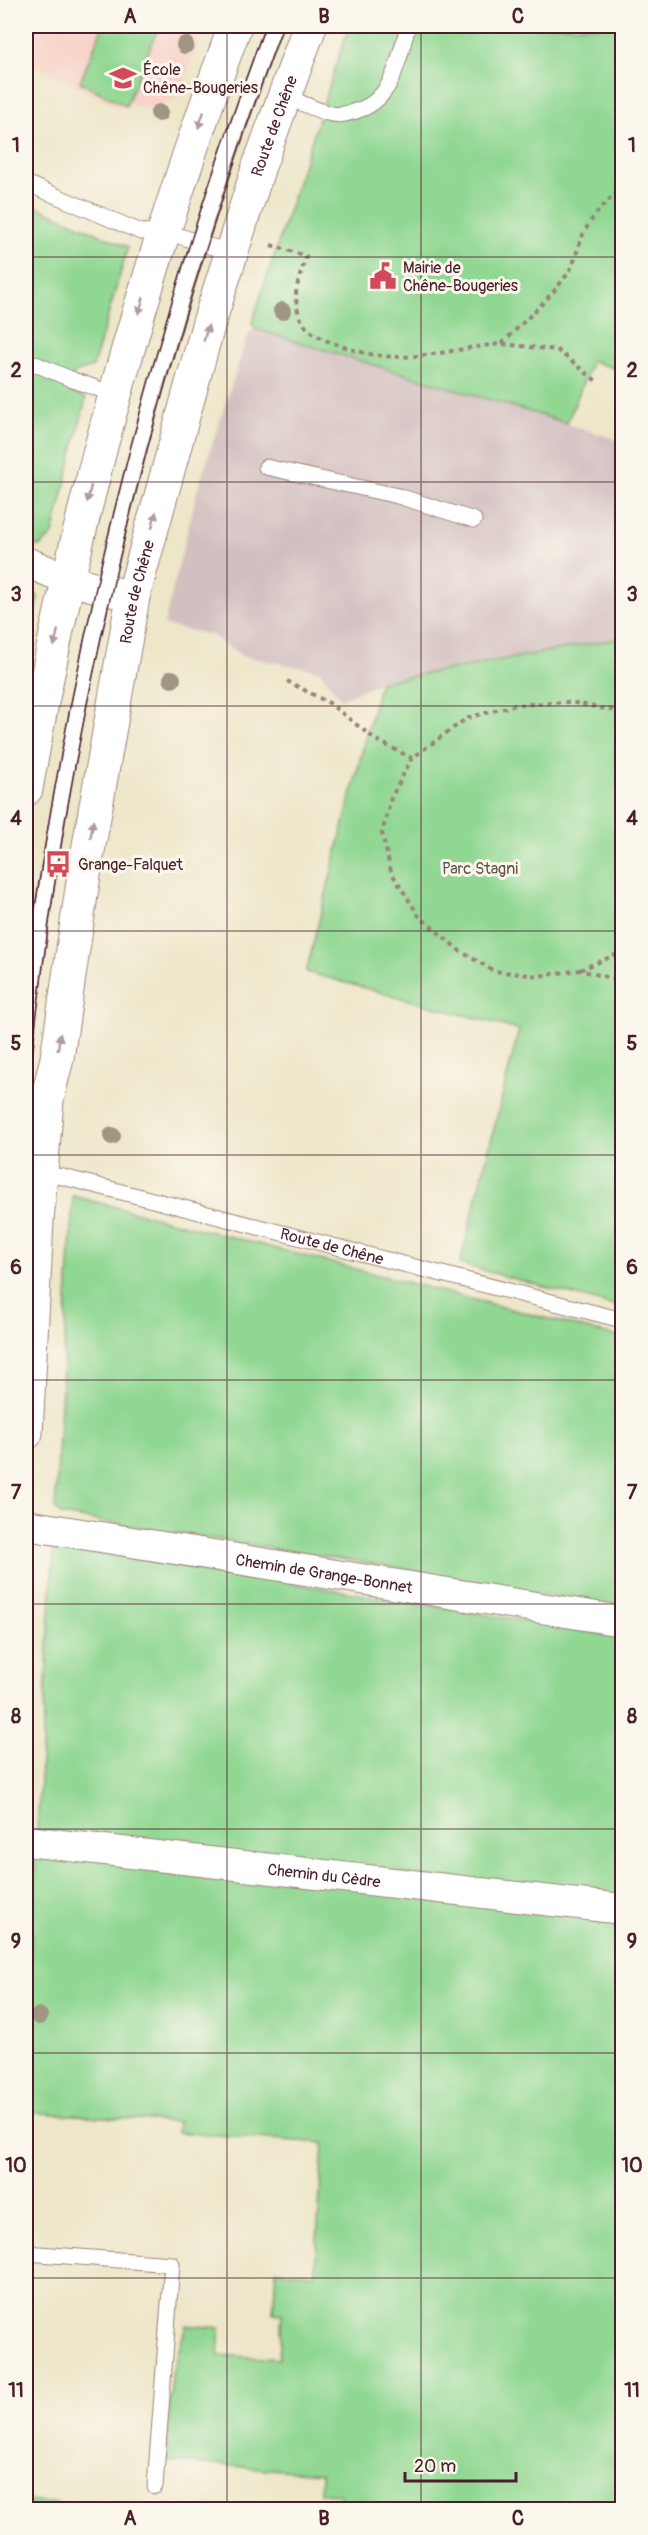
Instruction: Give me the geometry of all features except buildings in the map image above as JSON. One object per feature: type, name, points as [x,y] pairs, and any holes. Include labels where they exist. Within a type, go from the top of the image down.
[{"type":"main road","points":[[26,789],[90,488],[164,231],[235,26]]},
{"type":"main road","name":"Route de Chêne","points":[[26,1433],[41,1174],[36,1098],[57,1058],[85,868],[118,594],[181,420],[231,253],[310,26]]},
{"type":"street","points":[[26,562],[69,580],[118,594]]},
{"type":"street","name":"Chemin de Grange-Bonnet","points":[[26,1525],[622,1622]]},
{"type":"street","name":"Chemin du Cèdre","points":[[26,1841],[622,1910]]},
{"type":"lane","points":[[26,1037],[52,851],[118,594],[146,422],[199,242],[274,26]]},
{"type":"lane","points":[[284,96],[332,114],[349,114],[365,108],[377,100],[391,82],[408,26]]},
{"type":"lane","points":[[26,183],[141,232],[164,231],[231,253]]},
{"type":"lane","points":[[26,360],[73,380],[116,394]]},
{"type":"lane","points":[[266,466],[398,496],[474,520]]},
{"type":"lane","name":"Route de Chêne","points":[[41,1174],[63,1177],[622,1320]]},
{"type":"lane","points":[[26,2253],[172,2264],[155,2486]]},
{"type":"path","points":[[502,344],[562,280],[571,268],[580,240],[592,219],[604,203],[622,188]]},
{"type":"path","points":[[267,243],[306,256],[296,294],[298,312],[304,325],[315,336],[361,353],[382,356],[403,357],[502,344],[557,350],[598,383]]},
{"type":"path","points":[[287,681],[329,703],[376,740],[412,758]]},
{"type":"path","points":[[622,712],[569,702],[515,705],[467,718],[412,758],[391,798],[382,833],[391,872],[419,916],[460,951],[494,971],[538,976],[580,970],[622,951]]},
{"type":"path","points":[[580,970],[622,981]]},
{"type":"shaded area","name":"École Chêne-Bougeries","points":[[26,26],[206,26],[178,96],[154,111],[131,105],[119,108],[26,60]]},
{"type":"shaded area","points":[[255,329],[622,441],[622,638],[380,682],[341,699],[320,671],[242,656],[211,635],[164,625],[198,488],[248,334]]},
{"type":"green space","points":[[103,26],[159,26],[126,106],[80,82]]},
{"type":"green space","points":[[349,26],[622,26],[622,371],[592,361],[567,423],[255,329],[252,323]]},
{"type":"green space","points":[[26,202],[128,247],[93,367],[74,373],[69,391],[86,398],[53,534],[41,546],[26,545]]},
{"type":"green space","points":[[26,581],[38,597],[26,657]]},
{"type":"green space","name":"Parc Stagni","points":[[622,638],[622,1308],[460,1264],[519,1030],[306,972],[380,682]]},
{"type":"green space","points":[[73,1196],[622,1338],[622,1609],[392,1567],[61,1515],[55,1508]]},
{"type":"green space","points":[[54,1544],[622,1637],[622,1900],[37,1831]]},
{"type":"green space","points":[[36,1849],[622,1917],[622,2509],[340,2509],[341,2494],[320,2493],[321,2473],[166,2461],[172,2375],[186,2325],[220,2328],[218,2355],[279,2359],[282,2314],[273,2313],[276,2271],[315,2274],[323,2143],[177,2132],[178,2122],[26,2112],[26,2039]]},
{"type":"green space","points":[[26,2501],[106,2507],[106,2509],[26,2509]]},
{"type":"tram line","points":[[26,970],[44,849],[66,729],[119,491],[186,257],[265,26]]},
{"type":"tram line","points":[[26,1116],[41,976],[62,838],[88,699],[118,562],[193,292],[236,158],[283,26]]},
{"type":"place","name":"École Chêne-Bougeries","points":[[123,78]]},
{"type":"place","name":"Mairie de Chêne-Bougeries","points":[[383,276]]},
{"type":"place","name":"Grange-Falquet","points":[[58,864]]}]
